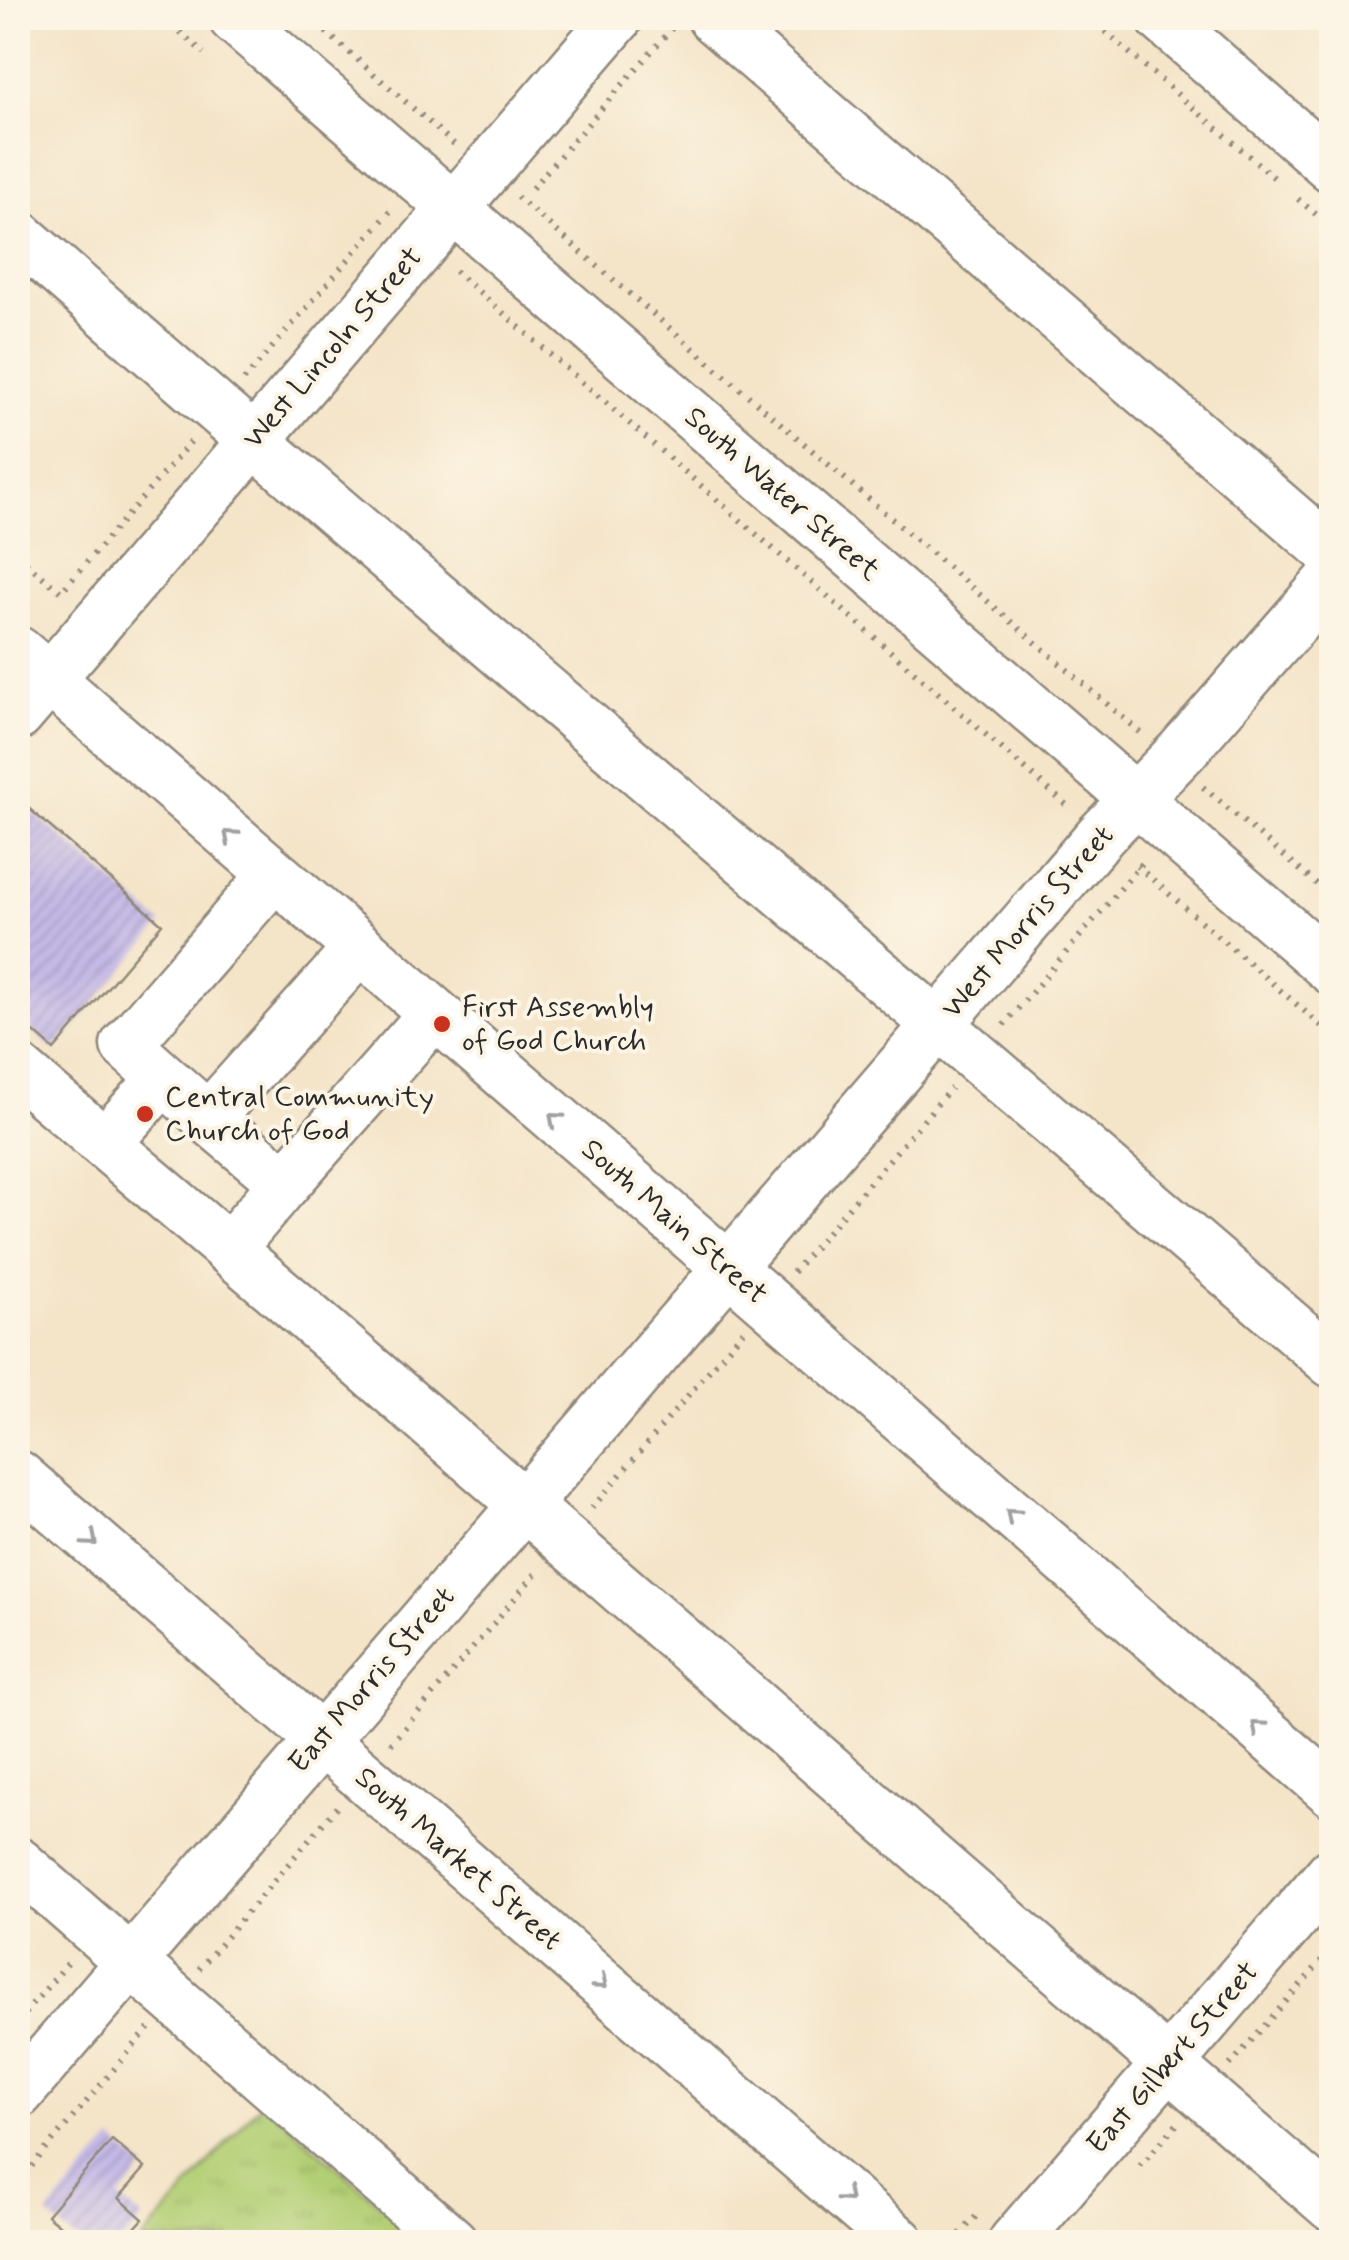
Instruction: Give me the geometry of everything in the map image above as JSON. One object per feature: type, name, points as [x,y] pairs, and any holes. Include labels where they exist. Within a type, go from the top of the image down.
[{"type":"street","name":"West Lincoln Street","points":[[28,682],[235,426],[421,210],[467,146],[617,18]]},
{"type":"street","points":[[713,18],[1332,553]]},
{"type":"street","points":[[1162,18],[1332,167]]},
{"type":"street","name":"South Water Street","points":[[220,36],[421,210],[1154,815],[1332,969]]},
{"type":"street","points":[[18,235],[235,426],[940,1023],[1332,1362]]},
{"type":"street","name":"West Morris Street","points":[[728,1269],[1101,836],[1154,815],[1199,775],[1332,579]]},
{"type":"street","name":"South Main Street","points":[[28,682],[274,875],[1332,1791]]},
{"type":"street","points":[[274,875],[126,1045],[285,1183]]},
{"type":"street","points":[[208,1118],[360,949]]},
{"type":"street","points":[[229,1249],[434,1014]]},
{"type":"street","points":[[18,1070],[1332,2206]]},
{"type":"street","points":[[105,1143],[163,1079]]},
{"type":"street","name":"East Morris Street","points":[[18,2093],[728,1269]]},
{"type":"street","name":"South Market Street","points":[[18,1476],[899,2242]]},
{"type":"street","points":[[18,1864],[452,2242]]},
{"type":"street","name":"East Gilbert Street","points":[[1014,2242],[1332,1873]]},
{"type":"path","points":[[164,18],[220,36]]},
{"type":"path","points":[[310,18],[467,146],[1199,775],[1332,897]]},
{"type":"path","points":[[1089,18],[1332,228]]},
{"type":"path","points":[[18,556],[61,592],[235,426],[421,210],[467,146]]},
{"type":"path","points":[[374,200],[421,210],[1101,836],[1332,1034]]},
{"type":"path","points":[[18,2182],[1139,868],[1154,815],[1199,775]]},
{"type":"green space","points":[[262,2102],[424,2242],[141,2242]]},
{"type":"building","points":[[18,799],[162,924],[54,1050],[18,1018]]},
{"type":"building","points":[[112,2140],[145,2168],[119,2198],[143,2219],[122,2242],[79,2242],[47,2215]]},
{"type":"place","name":"First Assembly of God Church","points":[[442,1024]]},
{"type":"place","name":"Central Community Church of God","points":[[145,1114]]}]
